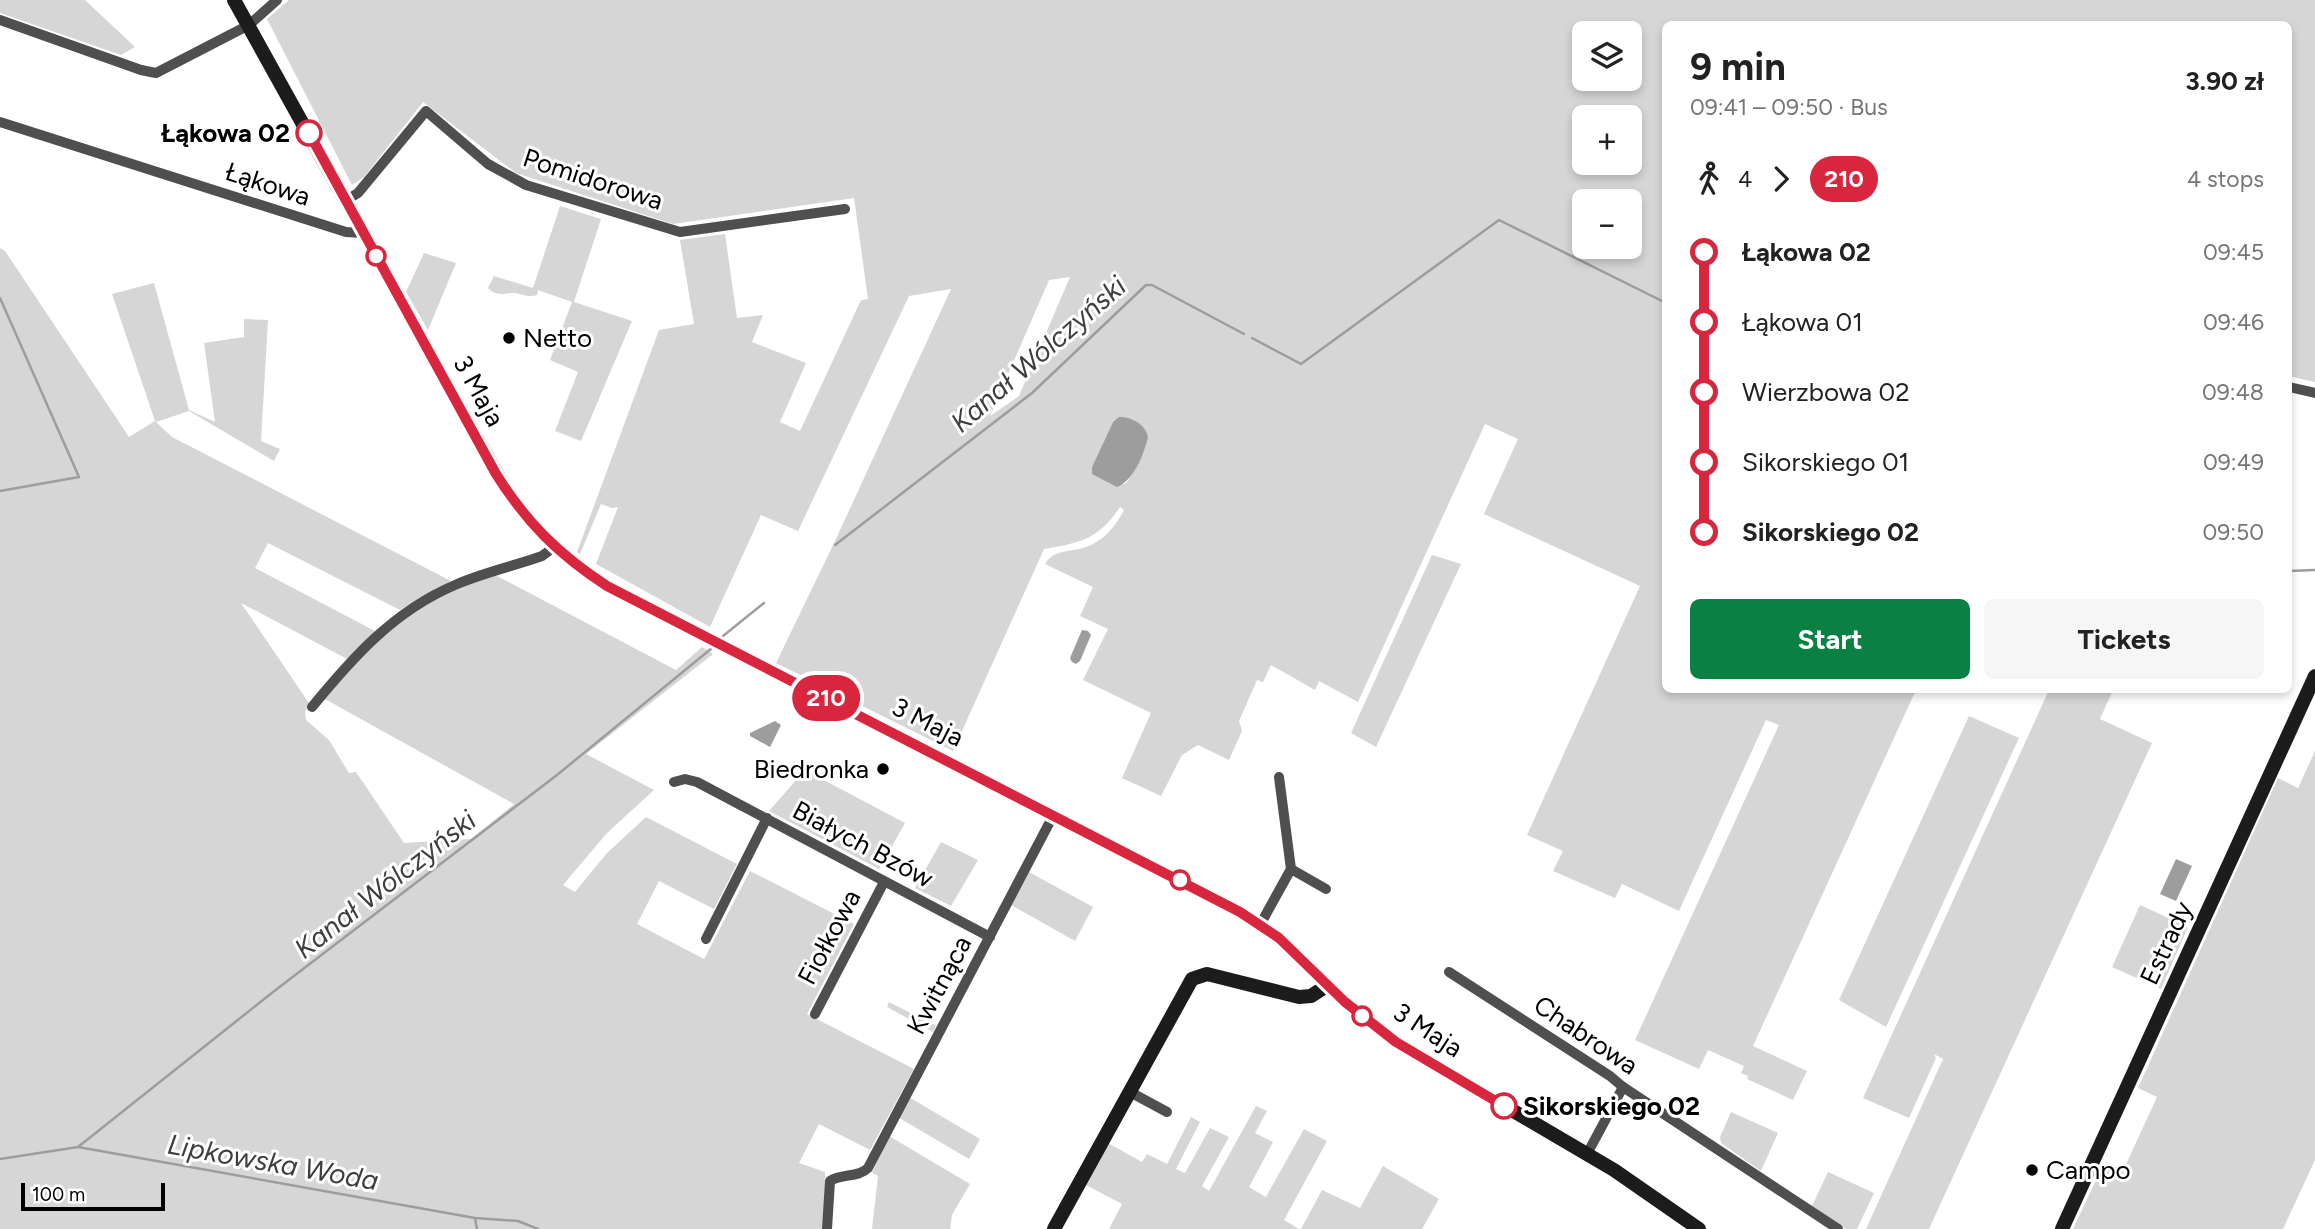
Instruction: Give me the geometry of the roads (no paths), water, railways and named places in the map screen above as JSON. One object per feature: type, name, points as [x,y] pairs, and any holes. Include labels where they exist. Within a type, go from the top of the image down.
[{"type":"street","name":"3 Maja","points":[[234,0],[496,474],[522,513],[572,563],[607,586],[1217,899],[1279,938],[1345,1002],[1396,1042],[1587,1154],[1699,1229]]},
{"type":"street","points":[[0,20],[152,73],[249,25],[276,0]]},
{"type":"street","name":"Pomidorowa","points":[[345,201],[358,193],[426,111],[488,164],[526,185],[680,232],[845,209]]},
{"type":"street","name":"Łąkowa","points":[[0,122],[346,232],[363,233]]},
{"type":"street","points":[[2292,388],[2315,393]]},
{"type":"street","points":[[312,707],[375,636],[404,613],[465,580],[542,556],[554,547]]},
{"type":"street","name":"Estrady","points":[[2062,1229],[2315,676]]},
{"type":"street","points":[[1260,925],[1292,869],[1279,778]]},
{"type":"street","name":"Białych Bzów","points":[[674,782],[685,779],[697,782],[990,937]]},
{"type":"street","name":"Kwitnąca","points":[[827,1229],[829,1183],[833,1178],[861,1174],[868,1168],[1054,814]]},
{"type":"street","points":[[706,939],[767,818]]},
{"type":"street","points":[[1292,869],[1326,889]]},
{"type":"street","name":"Fiołkowa","points":[[815,1014],[884,882]]},
{"type":"street","name":"Chabrowa","points":[[1449,972],[1838,1229]]},
{"type":"street","points":[[1054,1229],[1186,987],[1196,976],[1212,975],[1298,997],[1311,996],[1328,985]]},
{"type":"street","points":[[1587,1154],[1623,1087]]},
{"type":"street","points":[[1130,1092],[1167,1112]]},
{"type":"waterway","name":"Kanał Wólczyński","points":[[1252,338],[1301,364],[1499,220],[1662,301]]},
{"type":"waterway","name":"Kanał Wólczyński","points":[[835,545],[1032,393],[1146,285],[1152,285],[1244,334]]},
{"type":"waterway","points":[[0,298],[79,477],[0,491]]},
{"type":"waterway","name":"Kanał Wólczyński","points":[[2292,571],[2315,570]]},
{"type":"waterway","name":"Kanał Wólczyński","points":[[723,636],[764,603]]},
{"type":"waterway","name":"Kanał Wólczyński","points":[[78,1147],[273,992],[557,775],[712,648]]},
{"type":"waterway","name":"Lipkowska Woda","points":[[0,1159],[78,1147],[475,1218],[518,1221],[538,1229]]},
{"type":"waterway","points":[[475,1218],[477,1229]]},
{"type":"place","name":"Łąkowa 02","points":[[309,133]]},
{"type":"place","name":"Netto","points":[[509,338]]},
{"type":"place","name":"Biedronka","points":[[883,769]]},
{"type":"place","name":"Sikorskiego 02","points":[[1504,1106]]},
{"type":"place","name":"Campo","points":[[2032,1170]]}]
